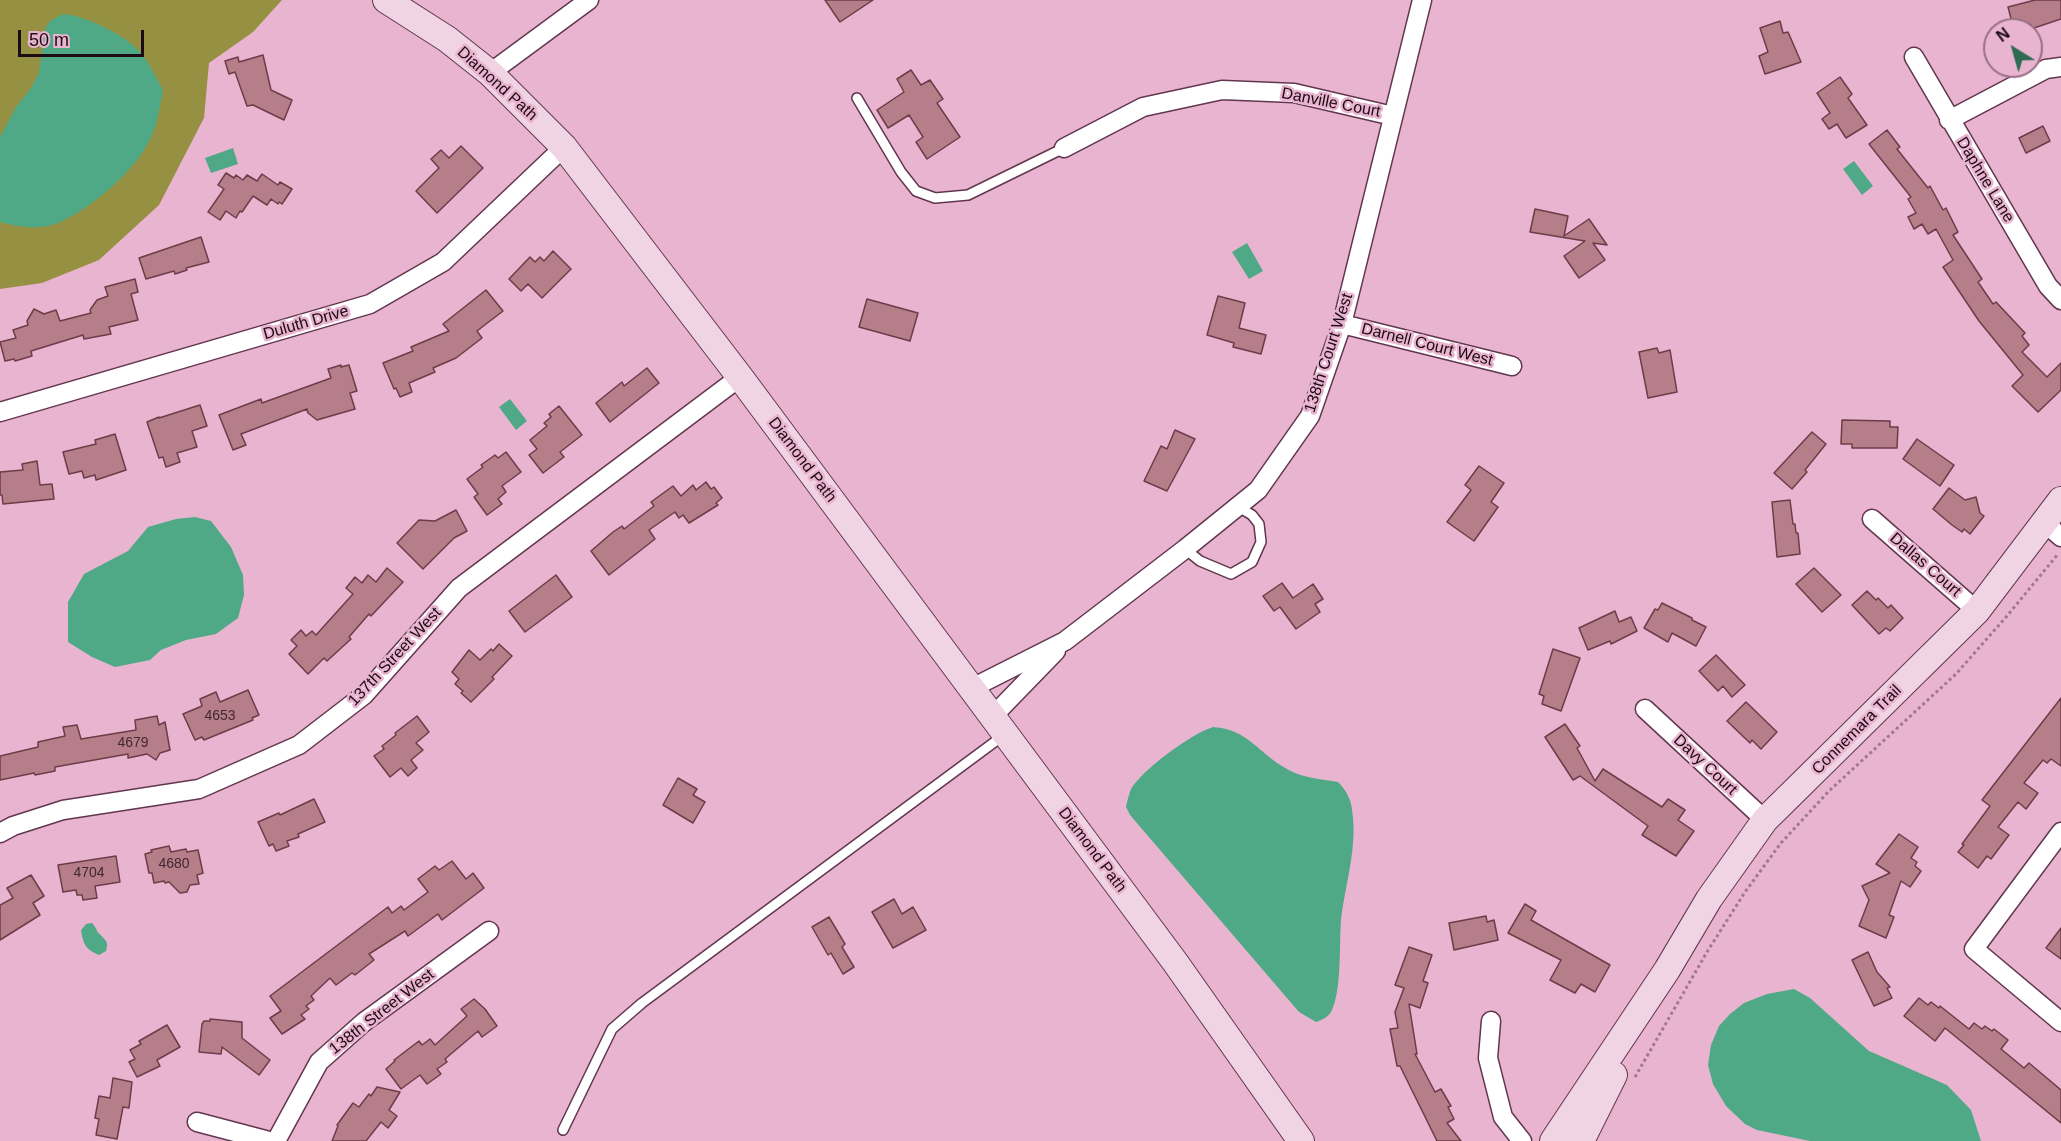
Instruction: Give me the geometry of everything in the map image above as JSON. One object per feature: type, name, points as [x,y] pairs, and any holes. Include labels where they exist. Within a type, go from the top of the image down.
[{"type":"street","name":"Diamond Path","points":[[386,0],[447,39],[490,73],[564,147],[740,377],[972,688],[1175,962],[1301,1141]]},
{"type":"street","points":[[490,73],[589,0]]},
{"type":"street","name":"138th Court West","points":[[972,688],[1065,641],[1185,549],[1258,489],[1310,416],[1342,324],[1422,0]]},
{"type":"street","name":"Daphne Lane","points":[[1914,57],[2048,286],[2061,300]]},
{"type":"street","points":[[1949,120],[2046,69],[2061,67]]},
{"type":"street","name":"Danville Court","points":[[1064,148],[1143,107],[1222,90],[1294,93],[1393,116]]},
{"type":"street","name":"Duluth Drive","points":[[0,412],[370,304],[443,262],[564,147]]},
{"type":"street","name":"Darnell Court West","points":[[1342,324],[1512,366]]},
{"type":"street","name":"137th Street West","points":[[0,833],[13,826],[63,810],[199,789],[300,745],[364,694],[459,588],[740,377]]},
{"type":"street","name":"Connemara Trail","points":[[1553,1141],[1667,970],[1709,899],[1766,820],[1977,611],[2053,530],[2061,500]]},
{"type":"street","name":"Dallas Court","points":[[1872,519],[1977,611]]},
{"type":"street","name":"138th Court West","points":[[999,725],[1065,641]]},
{"type":"street","name":"Davy Court","points":[[1645,709],[1766,820]]},
{"type":"street","points":[[2061,832],[1974,949],[2061,1022]]},
{"type":"street","name":"138th Street West","points":[[276,1141],[319,1062],[364,1022],[489,931]]},
{"type":"street","name":"Diamond Path","points":[[1175,962],[1318,1141]]},
{"type":"street","name":"Connemara Trail","points":[[1581,1141],[1667,970]]},
{"type":"street","points":[[1491,1021],[1488,1058],[1503,1117],[1522,1141]]},
{"type":"street","points":[[197,1122],[269,1141]]},
{"type":"lane","points":[[856,98],[901,172],[916,190],[935,198],[968,195],[1064,148]]},
{"type":"lane","points":[[1185,549],[1200,561],[1232,574],[1252,562],[1261,542],[1259,524],[1252,515],[1237,506]]},
{"type":"lane","points":[[563,1130],[612,1029],[642,1003],[999,725]]},
{"type":"path","points":[[1629,1086],[1707,952],[1745,892],[1781,843],[1829,791],[1956,674],[2061,549]]},
{"type":"shaded area","points":[[0,0],[282,0],[253,32],[209,63],[204,118],[159,205],[99,260],[42,283],[0,289]]},
{"type":"shaded area","points":[[63,14],[83,18],[105,28],[141,53],[163,90],[156,124],[136,161],[111,187],[82,210],[55,224],[42,227],[0,222],[0,137],[16,107],[39,73],[45,29],[50,21]]},
{"type":"shaded area","points":[[233,148],[238,164],[211,173],[205,158]]},
{"type":"shaded area","points":[[1854,161],[1873,186],[1862,195],[1843,169]]},
{"type":"shaded area","points":[[1247,243],[1263,271],[1249,279],[1232,252]]},
{"type":"shaded area","points":[[510,399],[527,421],[516,430],[499,407]]},
{"type":"shaded area","points":[[195,517],[211,521],[231,547],[243,575],[244,595],[238,618],[216,634],[186,640],[161,650],[150,660],[115,667],[92,657],[68,642],[68,602],[84,574],[128,551],[148,527],[176,519]]},
{"type":"shaded area","points":[[1213,727],[1235,732],[1244,737],[1277,763],[1293,772],[1338,782],[1349,798],[1353,837],[1341,920],[1337,992],[1331,1012],[1316,1022],[1299,1012],[1130,815],[1126,807],[1131,789],[1156,762],[1181,744]]},
{"type":"shaded area","points":[[92,923],[107,944],[106,951],[99,955],[88,949],[82,935],[81,930],[86,924]]},
{"type":"shaded area","points":[[1794,989],[1810,998],[1869,1051],[1947,1085],[1971,1110],[1981,1141],[1810,1141],[1757,1130],[1745,1124],[1726,1106],[1713,1084],[1708,1065],[1711,1045],[1719,1026],[1744,1003],[1767,994]]},
{"type":"building","points":[[825,0],[873,0],[840,22]]},
{"type":"building","points":[[2035,0],[2061,0],[2061,19],[2043,25],[2043,18],[2011,18],[2008,7]]},
{"type":"building","points":[[1780,21],[1783,33],[1788,32],[1801,62],[1765,74],[1759,56],[1768,52],[1760,28]]},
{"type":"building","points":[[263,55],[271,90],[292,100],[284,120],[253,105],[247,106],[235,72],[229,74],[225,61],[238,57],[239,62]]},
{"type":"building","points":[[911,70],[921,85],[930,80],[943,99],[937,103],[960,137],[927,159],[916,142],[923,137],[909,115],[888,128],[877,110],[904,92],[897,79]]},
{"type":"building","points":[[1840,77],[1852,94],[1848,98],[1867,125],[1846,138],[1837,124],[1829,129],[1822,119],[1830,113],[1817,93]]},
{"type":"building","points":[[2043,126],[2050,141],[2026,153],[2019,138]]},
{"type":"building","points":[[1887,130],[1900,147],[1897,149],[1928,188],[1930,186],[1943,210],[1946,208],[1958,232],[1953,235],[1982,279],[1978,282],[1993,304],[1996,302],[2025,333],[2022,336],[2029,345],[2022,352],[2047,377],[2061,363],[2061,390],[2038,412],[2012,386],[2023,375],[1979,321],[1943,267],[1953,260],[1936,229],[1928,234],[1922,224],[1914,229],[1908,217],[1916,213],[1908,199],[1911,197],[1869,144]]},
{"type":"building","points":[[461,146],[483,168],[437,213],[416,191],[439,168],[431,159],[441,150],[449,158]]},
{"type":"building","points":[[226,173],[234,178],[236,175],[243,180],[247,175],[257,181],[262,174],[278,185],[280,182],[292,189],[282,204],[271,199],[267,205],[253,196],[236,218],[226,211],[220,220],[208,212],[224,189],[218,185]]},
{"type":"building","points":[[1535,209],[1568,216],[1564,236],[1589,219],[1607,245],[1593,243],[1605,260],[1579,278],[1564,256],[1585,241],[1530,232]]},
{"type":"building","points":[[201,237],[209,262],[186,268],[187,270],[175,274],[174,271],[146,279],[139,258]]},
{"type":"building","points":[[553,251],[571,269],[542,298],[528,284],[521,291],[509,279],[530,257],[535,262],[540,257],[544,261]]},
{"type":"building","points":[[135,279],[138,292],[131,294],[138,320],[109,327],[111,334],[84,339],[83,335],[31,351],[32,356],[15,361],[14,359],[5,361],[0,342],[16,338],[13,330],[28,325],[27,321],[34,309],[44,314],[56,310],[60,321],[91,313],[90,310],[97,300],[108,296],[105,287]]},
{"type":"building","points":[[486,290],[503,311],[477,331],[482,338],[456,358],[433,368],[435,372],[409,383],[412,392],[400,397],[383,363],[413,351],[411,347],[449,331],[443,324]]},
{"type":"building","points":[[1218,296],[1245,303],[1239,328],[1266,335],[1261,354],[1233,347],[1234,343],[1207,335]]},
{"type":"building","points":[[867,299],[918,313],[910,341],[859,327]]},
{"type":"building","points":[[1657,348],[1659,353],[1670,350],[1677,392],[1648,398],[1639,352]]},
{"type":"building","points":[[341,365],[341,367],[349,365],[357,391],[350,393],[355,409],[317,420],[308,413],[307,409],[241,434],[246,445],[233,450],[219,415],[261,399],[262,403],[331,378],[328,369]]},
{"type":"building","points":[[647,368],[659,383],[610,422],[596,403],[622,382],[624,386]]},
{"type":"building","points":[[200,405],[207,426],[192,431],[197,447],[177,453],[180,462],[166,467],[163,457],[159,458],[147,422]]},
{"type":"building","points":[[559,406],[582,435],[560,452],[564,457],[543,473],[529,455],[537,449],[530,440],[547,426],[544,423],[551,417],[549,414]]},
{"type":"building","points":[[1842,420],[1890,421],[1890,427],[1898,427],[1897,448],[1852,448],[1852,444],[1841,444]]},
{"type":"building","points":[[1175,430],[1195,439],[1167,491],[1144,481],[1161,446],[1167,449]]},
{"type":"building","points":[[1812,432],[1826,444],[1792,489],[1774,473]]},
{"type":"building","points":[[115,434],[126,470],[96,480],[95,475],[84,478],[82,471],[69,474],[63,452],[96,444],[95,440]]},
{"type":"building","points":[[1917,439],[1954,465],[1940,486],[1903,459]]},
{"type":"building","points":[[506,452],[521,472],[502,486],[506,492],[498,499],[502,504],[487,515],[474,497],[478,494],[467,479],[495,455],[498,458]]},
{"type":"building","points":[[37,461],[40,485],[52,484],[54,499],[3,504],[2,495],[0,495],[0,472],[23,470],[22,464]]},
{"type":"building","points":[[1479,466],[1504,483],[1491,502],[1498,507],[1474,541],[1447,522],[1471,490],[1465,485]]},
{"type":"building","points":[[706,482],[711,489],[714,487],[722,498],[716,503],[718,505],[689,523],[683,515],[679,518],[675,512],[649,530],[655,539],[609,575],[591,551],[613,532],[622,526],[624,529],[654,506],[651,502],[673,486],[681,496],[693,485],[696,490]]},
{"type":"building","points":[[1949,488],[1965,500],[1976,497],[1980,513],[1984,516],[1970,534],[1964,529],[1962,532],[1933,509]]},
{"type":"building","points":[[1790,500],[1793,524],[1798,533],[1800,554],[1777,557],[1772,502]]},
{"type":"building","points":[[456,510],[467,531],[454,538],[423,569],[397,543],[419,520],[435,521]]},
{"type":"building","points":[[387,568],[403,582],[371,616],[369,614],[349,637],[351,639],[327,661],[324,658],[308,674],[289,654],[297,646],[291,640],[301,630],[306,636],[312,631],[316,635],[353,594],[346,588],[355,577],[362,583],[368,575],[376,582]]},
{"type":"building","points":[[1814,568],[1841,595],[1822,612],[1796,584]]},
{"type":"building","points":[[556,575],[572,597],[525,632],[509,611]]},
{"type":"building","points":[[1282,583],[1293,598],[1313,584],[1323,599],[1315,604],[1320,612],[1296,629],[1280,607],[1274,611],[1263,596]]},
{"type":"building","points":[[1867,591],[1888,608],[1891,605],[1903,618],[1890,631],[1886,628],[1879,634],[1852,605]]},
{"type":"building","points":[[1662,603],[1706,627],[1696,646],[1672,633],[1668,642],[1644,628],[1655,609],[1658,610]]},
{"type":"building","points":[[1615,611],[1619,622],[1631,617],[1637,631],[1611,644],[1610,641],[1588,650],[1579,628]]},
{"type":"building","points":[[499,644],[512,656],[492,677],[494,679],[471,702],[455,684],[459,679],[452,672],[469,650],[480,660]]},
{"type":"building","points":[[1553,649],[1580,658],[1561,711],[1542,704],[1544,696],[1539,694]]},
{"type":"building","points":[[1716,655],[1745,685],[1732,697],[1723,686],[1718,691],[1699,671]]},
{"type":"building","points":[[248,690],[259,715],[252,718],[253,720],[204,740],[202,737],[195,740],[183,714],[202,706],[200,699],[216,692],[220,702]]},
{"type":"building","points":[[2061,698],[2061,766],[2051,759],[2047,763],[2043,760],[2024,783],[2038,793],[2026,809],[2018,802],[1998,827],[2009,835],[1991,859],[1987,856],[1978,868],[1958,852],[1990,806],[1982,800]]},
{"type":"building","points":[[1746,702],[1777,732],[1761,749],[1752,740],[1750,743],[1727,721]]},
{"type":"building","points":[[157,716],[159,725],[165,722],[170,750],[160,753],[156,760],[147,754],[128,758],[128,754],[55,767],[55,771],[0,780],[0,756],[38,747],[38,742],[65,736],[63,727],[77,725],[81,739],[136,730],[135,720]]},
{"type":"building","points":[[417,716],[429,732],[416,743],[423,750],[411,760],[417,768],[408,776],[401,768],[390,777],[374,756],[384,749],[382,746],[396,735],[395,733]]},
{"type":"building","points":[[1565,724],[1580,746],[1577,748],[1595,781],[1603,769],[1662,807],[1668,799],[1685,810],[1678,820],[1694,831],[1676,856],[1642,835],[1648,826],[1580,776],[1573,780],[1545,737]]},
{"type":"building","points":[[678,778],[697,789],[693,795],[705,802],[693,823],[663,805]]},
{"type":"building","points":[[314,799],[325,822],[287,841],[289,846],[276,851],[273,844],[269,846],[258,822],[279,813],[280,815]]},
{"type":"building","points":[[1899,834],[1918,847],[1911,858],[1917,862],[1915,866],[1921,871],[1910,887],[1901,881],[1889,915],[1894,917],[1886,938],[1859,926],[1869,900],[1862,886],[1890,873],[1876,864]]},
{"type":"building","points":[[169,846],[171,852],[186,849],[187,852],[198,850],[203,873],[197,875],[199,884],[190,885],[187,892],[180,893],[169,882],[154,883],[152,873],[149,873],[145,854],[152,852],[151,850]]},
{"type":"building","points":[[116,856],[120,882],[95,886],[97,898],[83,900],[82,895],[77,895],[76,890],[63,892],[58,865]]},
{"type":"building","points":[[452,861],[466,879],[473,873],[484,888],[442,920],[438,914],[408,936],[405,931],[369,954],[374,960],[355,975],[352,973],[336,985],[330,978],[311,996],[314,1000],[306,1006],[309,1009],[301,1015],[305,1019],[282,1034],[270,1018],[281,1011],[270,996],[388,907],[392,913],[401,906],[404,910],[428,892],[418,879],[435,866],[439,870]]},
{"type":"building","points":[[31,875],[44,896],[33,903],[40,915],[0,940],[0,905],[13,898],[7,888]]},
{"type":"building","points":[[894,899],[902,914],[913,907],[926,930],[893,948],[872,912]]},
{"type":"building","points":[[1525,904],[1536,911],[1531,920],[1610,965],[1595,992],[1581,984],[1575,993],[1550,980],[1561,960],[1508,933]]},
{"type":"building","points":[[1486,916],[1487,922],[1494,920],[1498,940],[1454,950],[1449,923]]},
{"type":"building","points":[[829,917],[845,944],[842,947],[854,967],[843,974],[831,953],[828,955],[812,927]]},
{"type":"building","points":[[2061,928],[2061,959],[2046,948]]},
{"type":"building","points":[[1409,947],[1432,955],[1423,981],[1428,983],[1420,1008],[1409,1004],[1417,1054],[1415,1054],[1435,1092],[1441,1089],[1451,1106],[1448,1107],[1454,1119],[1447,1123],[1461,1141],[1437,1141],[1400,1066],[1397,1066],[1390,1029],[1398,1028],[1395,1012],[1404,988],[1395,985]]},
{"type":"building","points":[[1868,952],[1877,972],[1890,987],[1887,988],[1892,998],[1874,1006],[1852,960]]},
{"type":"building","points":[[1919,998],[1928,1005],[1931,1002],[1939,1008],[1940,1006],[1969,1029],[1974,1023],[1982,1029],[1985,1026],[1992,1031],[1994,1029],[2008,1040],[2001,1049],[2024,1068],[2029,1063],[2061,1090],[2061,1123],[1945,1028],[1935,1041],[1904,1016]]},
{"type":"building","points":[[474,999],[485,1009],[497,1026],[482,1037],[478,1031],[445,1059],[447,1062],[437,1069],[441,1074],[427,1084],[420,1075],[401,1089],[386,1069],[419,1041],[422,1045],[430,1039],[435,1045],[467,1016],[461,1009]]},
{"type":"building","points":[[210,1019],[242,1022],[242,1038],[270,1060],[259,1075],[222,1047],[221,1054],[199,1052],[202,1024]]},
{"type":"building","points":[[167,1025],[180,1047],[157,1060],[160,1066],[137,1077],[129,1062],[135,1059],[130,1050],[141,1044],[139,1041]]},
{"type":"building","points":[[113,1078],[132,1082],[129,1108],[123,1107],[117,1139],[96,1135],[99,1119],[95,1118],[99,1096],[110,1098]]},
{"type":"building","points":[[377,1087],[400,1092],[389,1110],[397,1116],[388,1128],[381,1122],[366,1141],[332,1141],[337,1125],[353,1103],[359,1107]]}]
